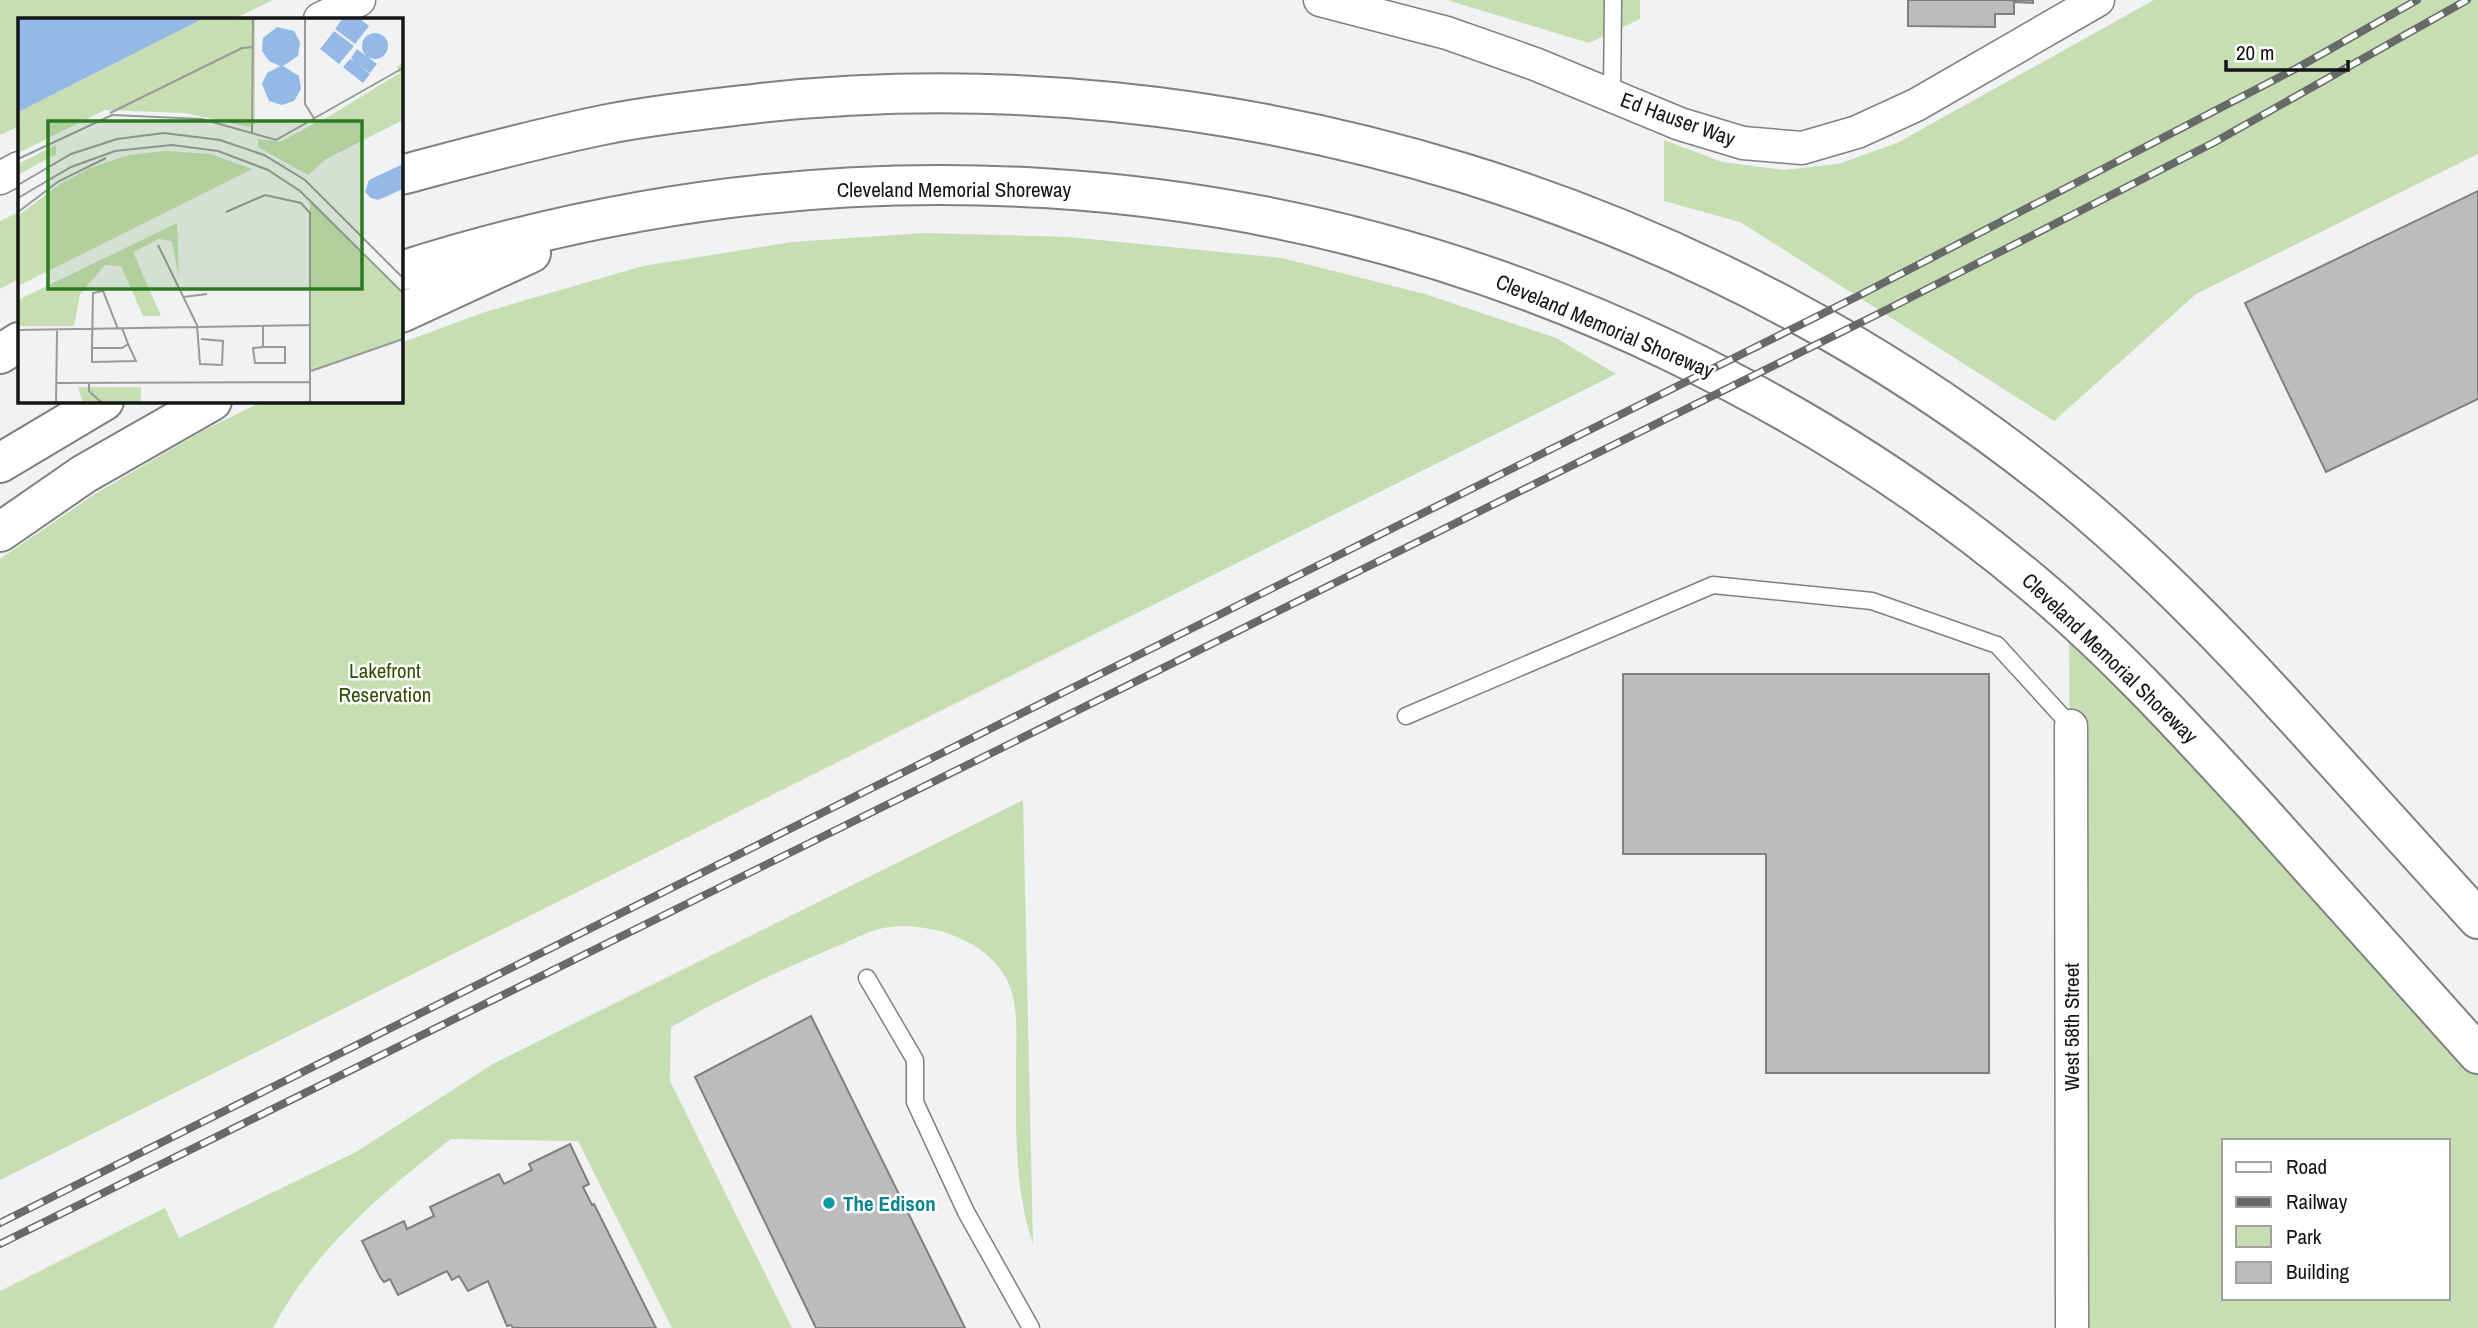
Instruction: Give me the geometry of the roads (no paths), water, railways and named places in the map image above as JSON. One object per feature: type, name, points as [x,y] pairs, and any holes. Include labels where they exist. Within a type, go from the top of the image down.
[{"type":"highway","points":[[402,175],[544,138],[613,123],[689,112],[835,97],[990,95],[1142,106],[1287,128],[1432,164],[1569,209],[1651,242],[1786,308],[1905,377],[2030,465],[2131,550],[2194,610],[2350,776],[2478,919]]},
{"type":"highway","name":"Cleveland Memorial Shoreway","points":[[402,271],[456,253],[609,216],[740,196],[826,189],[980,185],[1124,194],[1268,216],[1418,254],[1500,280],[1629,332],[1741,385],[1792,414],[1939,510],[2031,581],[2113,656],[2186,730],[2478,1054]]},
{"type":"highway","points":[[402,313],[609,216]]},
{"type":"highway","points":[[0,346],[18,340]]},
{"type":"highway","points":[[0,354],[18,341]]},
{"type":"highway","points":[[0,463],[102,402]]},
{"type":"highway","points":[[0,532],[84,474],[210,402]]},
{"type":"street","points":[[322,18],[359,0]]},
{"type":"street","name":"Ed Hauser Way","points":[[1320,0],[1447,33],[1612,95],[1680,124],[1743,143],[1802,148],[1857,132],[1916,105],[2098,0]]},
{"type":"street","points":[[0,177],[18,168]]},
{"type":"street","name":"West 58th Street","points":[[2071,726],[2072,1328]]},
{"type":"lane","points":[[1612,95],[1613,0]]},
{"type":"lane","points":[[1406,716],[1713,585],[1872,601],[1997,645],[2071,726]]},
{"type":"lane","points":[[867,978],[915,1060],[915,1102],[920,1114],[967,1212],[1031,1328]]},
{"type":"railway","points":[[0,1223],[1860,295],[2297,68],[2417,0]]},
{"type":"railway","points":[[0,1244],[1892,307],[2213,143],[2467,0]]},
{"type":"place","name":"The Edison","points":[[829,1203]]},
{"type":"park label","name":"Lakefront Reservation","points":[[385,682]]}]
